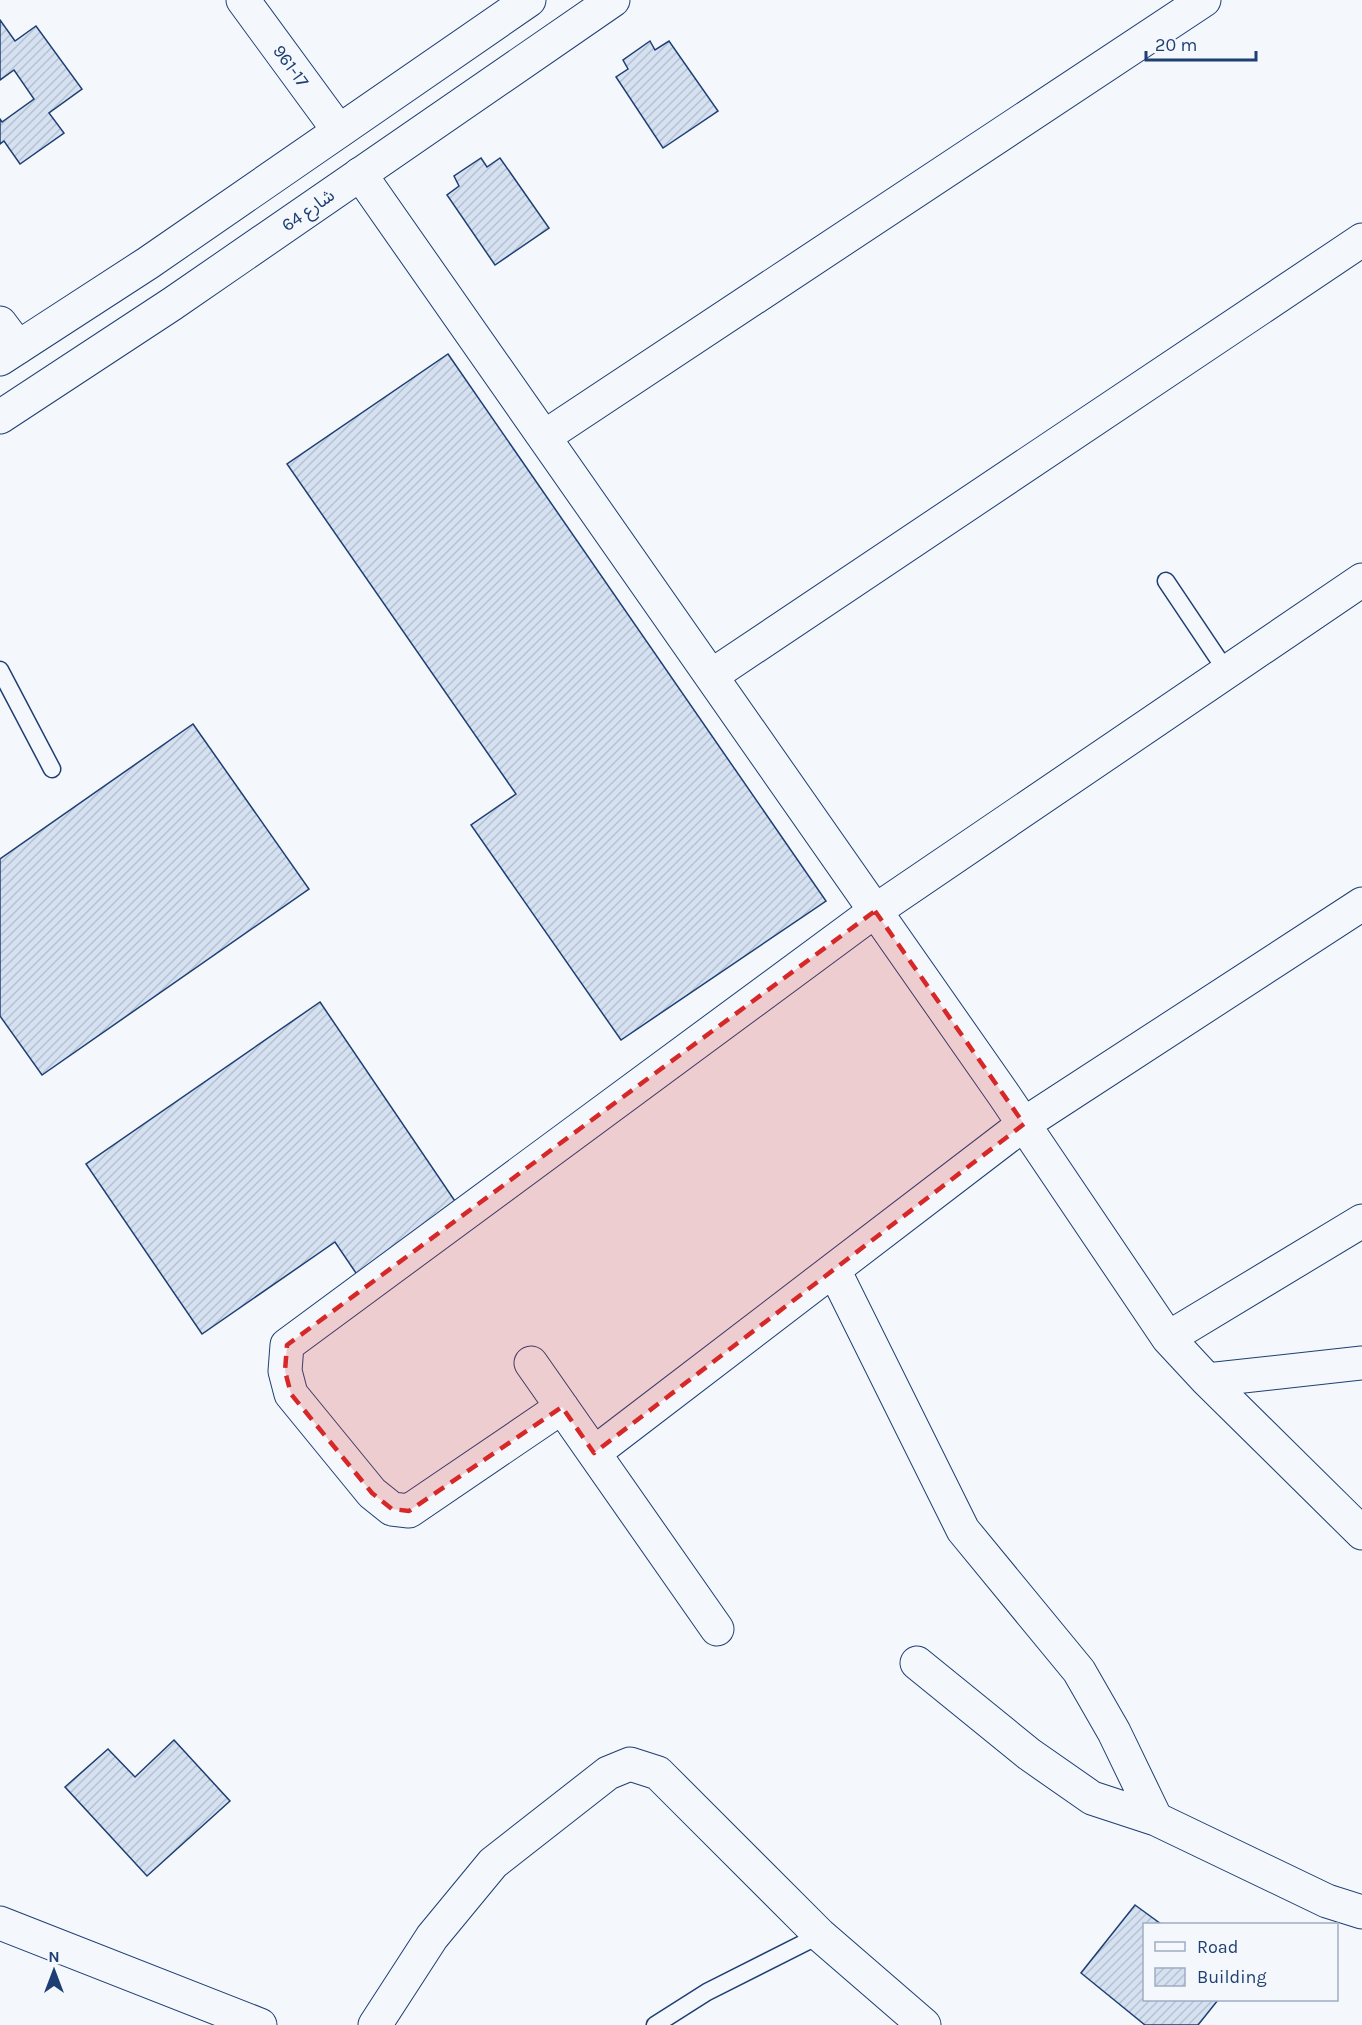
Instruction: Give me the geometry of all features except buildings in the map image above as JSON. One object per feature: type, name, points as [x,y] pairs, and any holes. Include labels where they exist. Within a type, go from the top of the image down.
[{"type":"street","name":"961-17","points":[[243,0],[339,132]]},
{"type":"street","points":[[6,343],[148,263],[528,0]]},
{"type":"street","name":"شارع 64","points":[[0,417],[172,304],[613,0]]},
{"type":"street","points":[[543,437],[1204,0]]},
{"type":"street","points":[[360,174],[1024,1124],[1167,1338],[1362,1533]]},
{"type":"street","points":[[711,676],[1362,240]]},
{"type":"street","points":[[562,1407],[409,1511],[392,1509],[372,1493],[291,1394],[285,1371],[287,1345],[875,911],[1362,580]]},
{"type":"street","points":[[594,1453],[1024,1124],[1362,904]]},
{"type":"street","points":[[1167,1338],[1362,1221]]},
{"type":"street","points":[[834,1270],[963,1530],[1079,1671],[1114,1732],[1156,1819]]},
{"type":"street","points":[[531,1363],[717,1629]]},
{"type":"street","points":[[1207,1380],[1362,1363]]},
{"type":"street","points":[[917,1663],[1029,1754],[1092,1798],[1156,1819],[1327,1901],[1362,1912]]},
{"type":"street","points":[[375,2025],[432,1937],[493,1863],[608,1773],[630,1764],[658,1773],[820,1935],[924,2025]]},
{"type":"street","points":[[0,1923],[260,2025]]},
{"type":"lane","points":[[1166,581],[1227,672]]},
{"type":"lane","points":[[0,670],[52,769]]},
{"type":"lane","points":[[655,2025],[707,1992],[820,1935]]},
{"type":"highlighted area","points":[[875,911],[1024,1124],[594,1453],[562,1407],[409,1511],[392,1509],[372,1493],[291,1394],[285,1371],[287,1345]]}]
